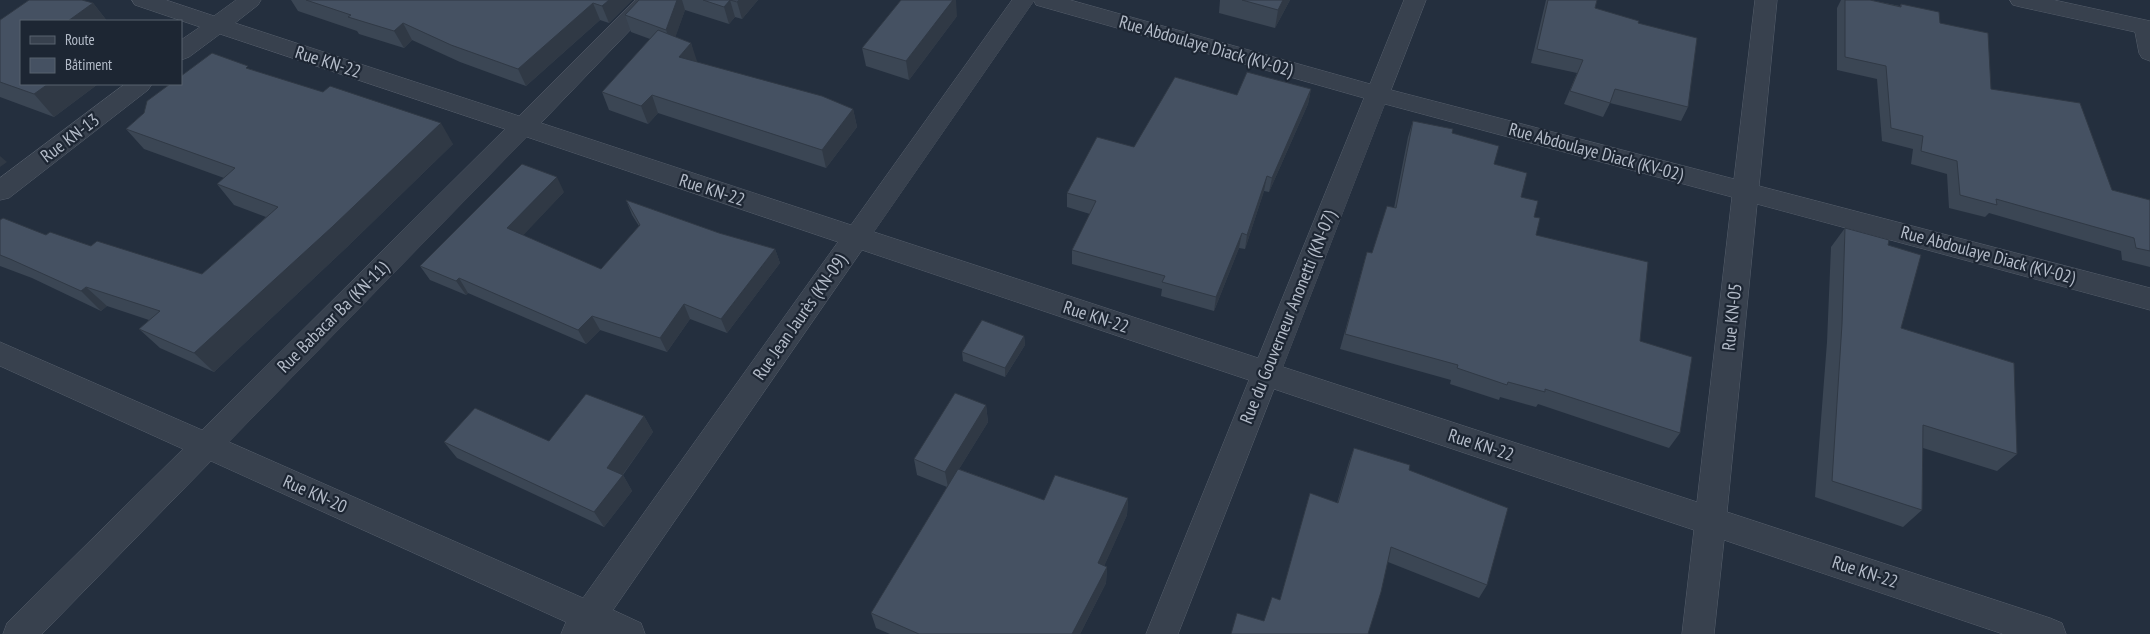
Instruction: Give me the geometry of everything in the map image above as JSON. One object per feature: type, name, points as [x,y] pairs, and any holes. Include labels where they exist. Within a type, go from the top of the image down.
[{"type":"street","name":"Rue KN-22","points":[[143,0],[2050,634]]},
{"type":"street","points":[[182,51],[250,0]]},
{"type":"street","name":"Rue Babacar Ba (KN-11)","points":[[19,634],[648,0]]},
{"type":"street","name":"Rue Jean Jaurès (KN-09)","points":[[583,625],[1023,0]]},
{"type":"street","name":"Rue Abdoulaye Diack (KV-02)","points":[[1044,0],[1377,94],[2150,299]]},
{"type":"street","name":"Rue du Gouverneur Anonetti (KN-07)","points":[[1162,634],[1415,0]]},
{"type":"street","name":"Rue KN-05","points":[[1698,634],[1766,0]]},
{"type":"street","points":[[2021,0],[2148,28],[2150,53]]},
{"type":"street","name":"Rue KN-13","points":[[0,191],[139,85]]},
{"type":"street","name":"Rue KN-20","points":[[0,353],[206,445],[583,625],[630,634]]},
{"type":"building","points":[[29,0],[82,0],[93,3],[69,20],[20,20],[20,85],[47,85],[34,94],[0,82],[0,20]]},
{"type":"building","points":[[306,0],[609,0],[602,6],[593,3],[518,69],[451,45],[403,23],[394,31],[348,17],[351,15]]},
{"type":"building","points":[[639,0],[677,0],[666,30],[625,15]]},
{"type":"building","points":[[703,0],[730,0],[724,7]]},
{"type":"building","points":[[901,0],[953,0],[906,61],[862,48]]},
{"type":"building","points":[[1242,0],[1283,0],[1278,10]]},
{"type":"building","points":[[1548,0],[1597,0],[1595,8],[1639,21],[1638,23],[1697,38],[1688,107],[1615,89],[1610,103],[1570,91],[1583,60],[1537,49]]},
{"type":"building","points":[[1845,0],[1870,0],[1901,7],[1901,4],[1939,12],[1940,23],[1988,33],[1991,89],[2080,103],[2112,190],[2150,200],[2150,251],[2136,248],[2134,238],[1996,199],[1997,205],[1960,195],[1957,161],[1921,151],[1923,136],[1891,128],[1886,66],[1845,57]]},
{"type":"building","points":[[658,30],[691,43],[679,57],[822,96],[853,109],[822,150],[652,95],[641,106],[602,92]]},
{"type":"building","points":[[212,53],[248,66],[246,68],[323,92],[330,86],[441,123],[332,227],[194,353],[139,329],[160,311],[86,287],[81,291],[0,255],[0,220],[3,218],[46,235],[50,232],[91,246],[97,241],[202,274],[278,207],[217,184],[235,168],[126,129],[144,113],[147,101],[169,85],[182,85],[182,75]]},
{"type":"building","points":[[1247,72],[1311,89],[1272,178],[1267,176],[1247,235],[1242,233],[1216,297],[1162,282],[1165,276],[1072,250],[1096,201],[1067,193],[1097,137],[1134,147],[1175,77],[1237,95]]},
{"type":"building","points":[[1413,121],[1453,129],[1452,133],[1499,146],[1494,164],[1527,173],[1521,197],[1538,201],[1534,217],[1540,218],[1536,235],[1648,262],[1640,341],[1692,357],[1680,433],[1545,389],[1545,392],[1508,382],[1507,385],[1457,368],[1458,365],[1345,334],[1367,252],[1372,253],[1387,206],[1396,208]]},
{"type":"building","points":[[522,164],[557,177],[507,228],[601,269],[640,225],[626,200],[719,233],[775,249],[721,319],[684,304],[660,338],[592,316],[578,330],[459,278],[456,281],[420,266]]},
{"type":"building","points":[[1845,228],[1889,240],[1888,245],[1921,255],[1901,328],[2014,363],[2017,454],[1923,425],[1922,510],[1832,481],[1842,324]]},
{"type":"building","points":[[982,320],[1024,336],[1005,368],[962,352]]},
{"type":"building","points":[[955,393],[986,405],[945,472],[914,459]]},
{"type":"building","points":[[586,394],[644,416],[607,468],[623,475],[594,512],[444,442],[475,408],[549,441]]},
{"type":"building","points":[[1354,448],[1410,465],[1409,470],[1508,508],[1487,585],[1391,547],[1381,592],[1368,634],[1231,634],[1237,613],[1264,621],[1272,597],[1280,600],[1310,493],[1338,503]]},
{"type":"building","points":[[958,469],[1044,500],[1055,475],[1128,498],[1098,563],[1107,567],[1072,634],[919,634],[871,613]]}]
